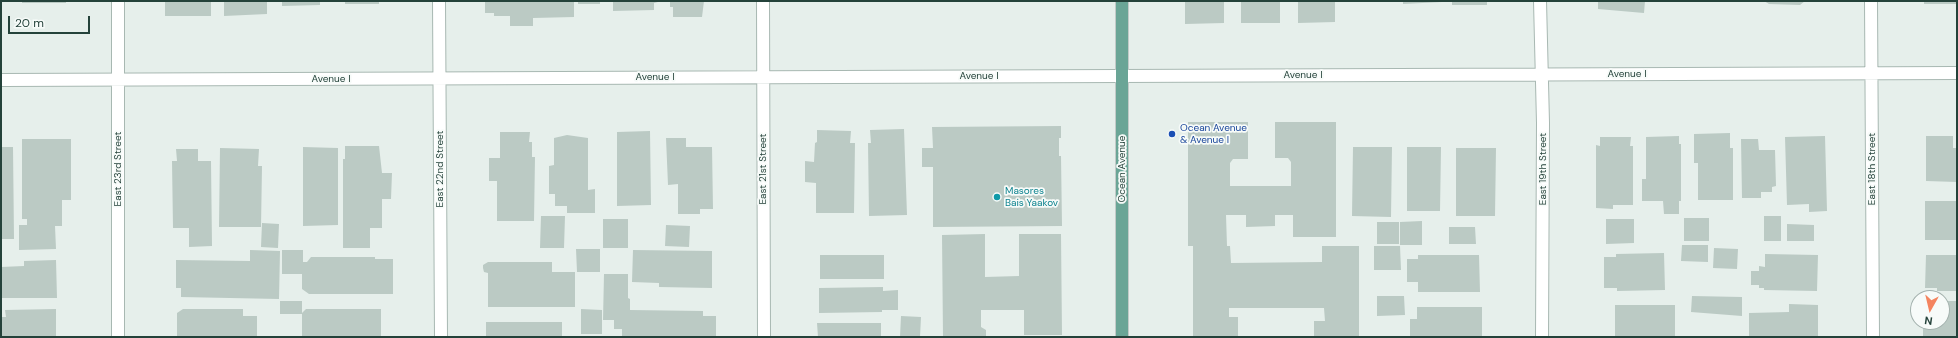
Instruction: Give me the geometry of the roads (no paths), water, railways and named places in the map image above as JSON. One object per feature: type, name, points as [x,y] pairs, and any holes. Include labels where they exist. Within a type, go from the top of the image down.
[{"type":"main road","name":"Ocean Avenue","points":[[1122,1],[1122,337]]},
{"type":"street","name":"East 23rd Street","points":[[118,1],[118,337]]},
{"type":"street","name":"East 22nd Street","points":[[439,1],[441,337]]},
{"type":"street","name":"East 21st Street","points":[[762,1],[764,337]]},
{"type":"street","name":"East 19th Street","points":[[1540,1],[1542,73],[1542,337]]},
{"type":"street","name":"East 18th Street","points":[[1871,1],[1873,337]]},
{"type":"street","name":"Avenue I","points":[[1,80],[1542,73],[1957,73]]},
{"type":"place","name":"Ocean Avenue & Avenue I","points":[[1172,134]]},
{"type":"place","name":"Masores Bais Yaakov","points":[[997,197]]}]
